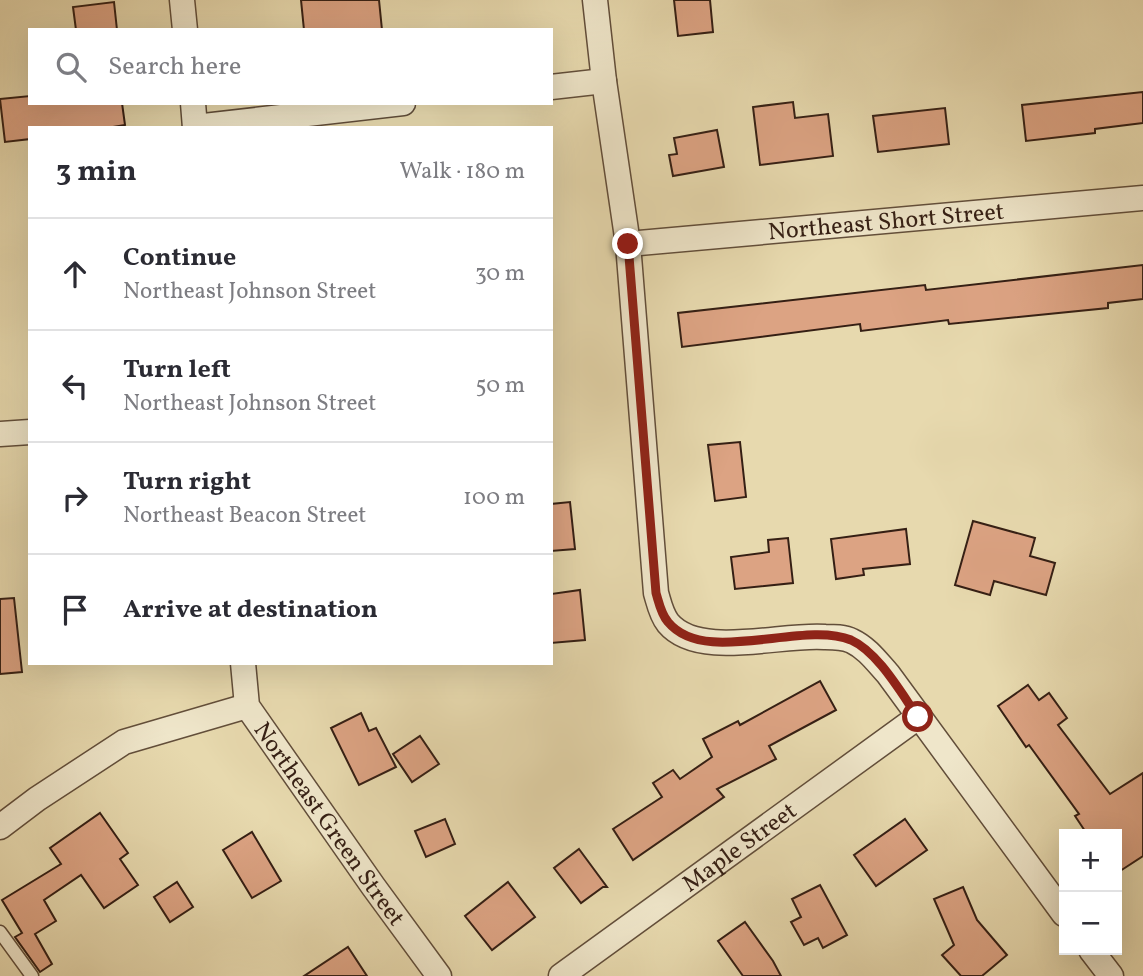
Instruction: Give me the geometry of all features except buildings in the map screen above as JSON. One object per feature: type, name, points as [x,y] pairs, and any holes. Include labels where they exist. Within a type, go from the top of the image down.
[{"type":"street","points":[[182,0],[185,28]]},
{"type":"street","points":[[595,0],[628,244],[656,593],[662,613],[680,633],[694,639],[720,642],[811,635],[850,640],[864,648],[888,674],[1059,907]]},
{"type":"street","points":[[553,87],[604,81]]},
{"type":"street","points":[[194,119],[377,105]]},
{"type":"street","name":"Northeast Short Street","points":[[628,244],[1143,198]]},
{"type":"street","points":[[0,434],[28,432]]},
{"type":"street","name":"Northeast Green Street","points":[[243,665],[247,706],[439,976]]},
{"type":"street","points":[[0,827],[37,799],[124,742],[247,706]]},
{"type":"street","name":"Maple Street","points":[[561,976],[918,717]]},
{"type":"street","points":[[1095,955],[1111,976]]},
{"type":"lane","points":[[0,932],[32,976]]},
{"type":"route","points":[[628,244],[656,593],[662,613],[669,624],[680,633],[694,639],[732,642],[811,635],[850,640],[864,648],[888,674],[918,717]]}]
